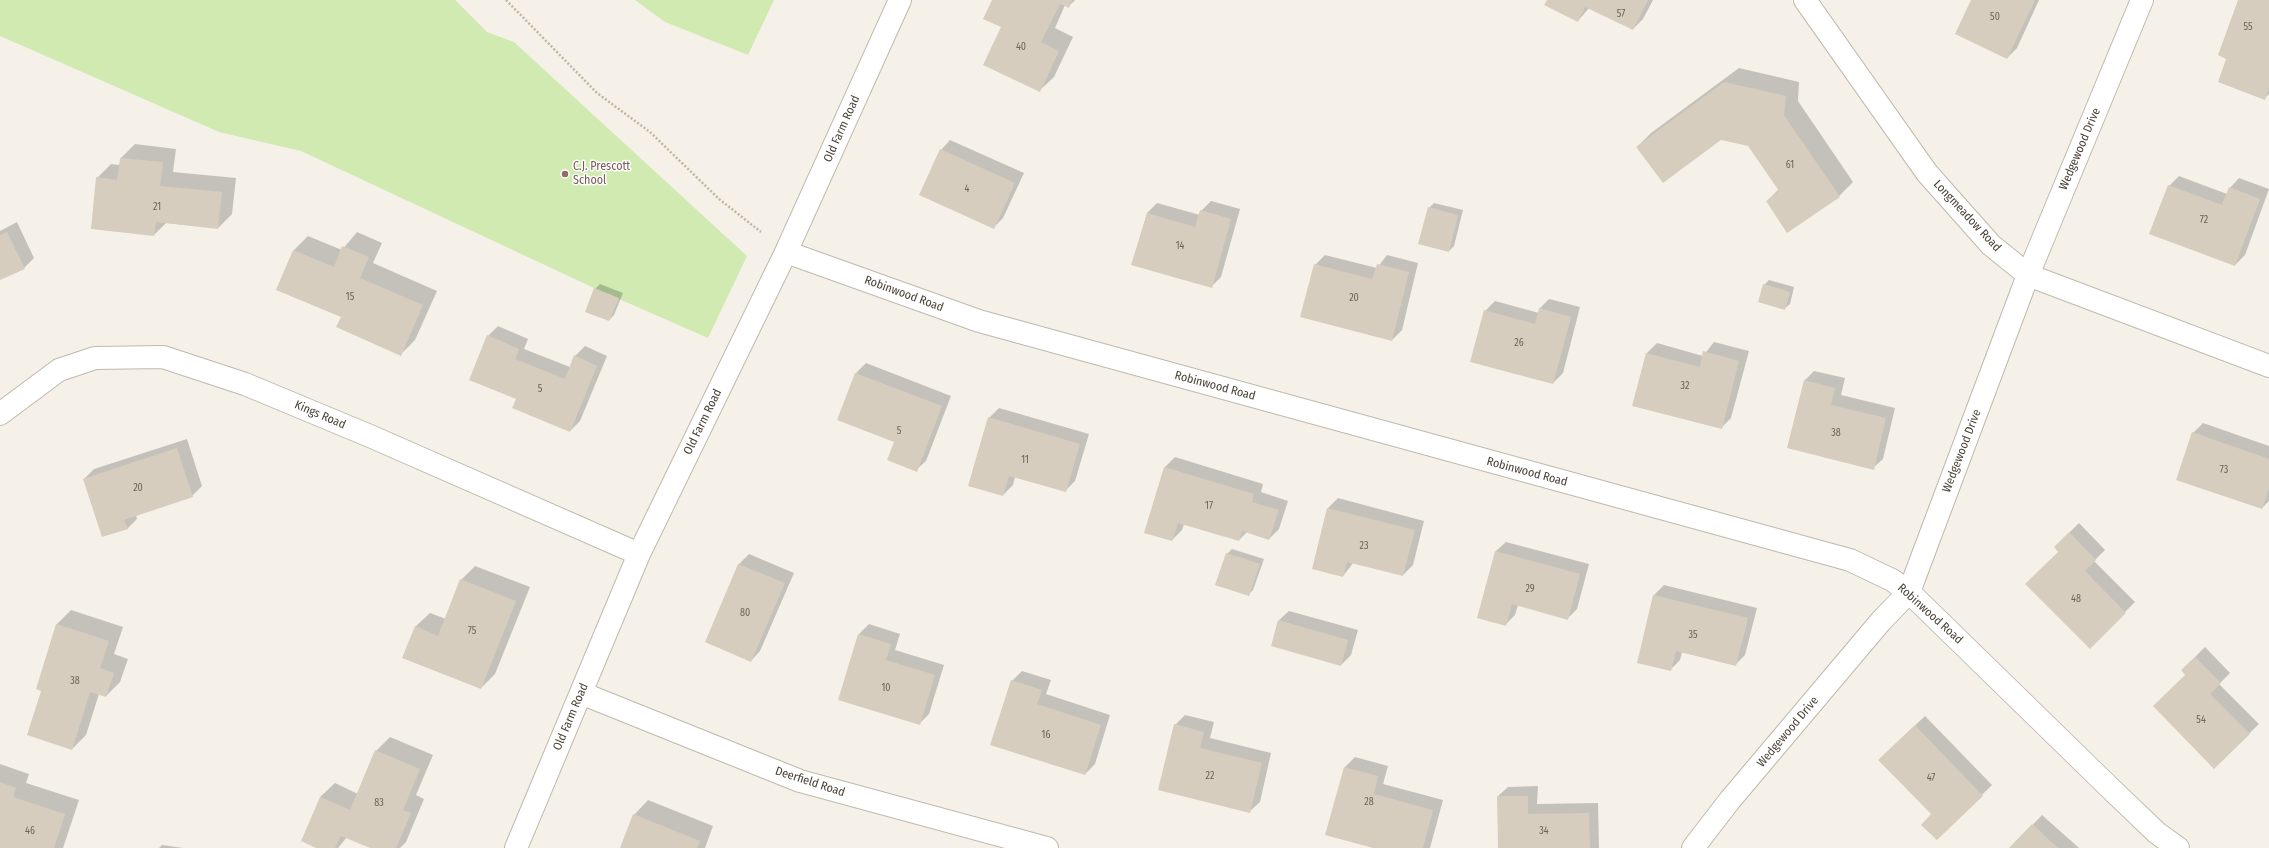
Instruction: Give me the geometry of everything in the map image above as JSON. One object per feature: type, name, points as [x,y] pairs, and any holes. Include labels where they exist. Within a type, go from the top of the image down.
[{"type":"street","name":"Old Farm Road","points":[[516,848],[639,554],[786,252],[900,0]]},
{"type":"street","name":"Longmeadow Road","points":[[1805,0],[1927,173],[1991,245],[2028,275],[2269,366]]},
{"type":"street","name":"Wedgewood Drive","points":[[1693,848],[1730,800],[1881,621],[1908,592],[2028,275],[2142,0]]},
{"type":"street","name":"Robinwood Road","points":[[786,252],[979,321],[1850,560],[1892,580],[1908,592],[2114,793],[2158,834],[2178,848]]},
{"type":"street","name":"Kings Road","points":[[0,414],[59,370],[95,358],[163,357],[252,387],[639,554]]},
{"type":"street","name":"Deerfield Road","points":[[581,693],[800,781],[1047,848]]},
{"type":"path","points":[[506,0],[597,93],[650,132],[719,199],[786,252]]},
{"type":"green space","name":"C.J. Prescott School","points":[[0,0],[455,0],[487,32],[514,42],[747,256],[708,338],[594,288],[301,151],[219,132],[0,36]]},
{"type":"green space","points":[[635,0],[774,0],[748,55],[665,22]]},
{"type":"building","points":[[992,0],[1072,0],[1069,8],[1060,4],[1041,42],[1059,51],[1040,92],[983,65],[1001,27],[983,19]]},
{"type":"building","points":[[1547,0],[1648,0],[1633,30],[1585,7],[1578,22],[1544,5]]},
{"type":"building","points":[[1971,0],[2035,0],[2007,59],[1955,34]]},
{"type":"building","points":[[2238,0],[2269,0],[2269,87],[2265,100],[2218,82],[2226,59],[2218,55]]},
{"type":"building","points":[[1724,82],[1786,96],[1784,115],[1840,197],[1787,233],[1766,201],[1779,191],[1748,146],[1721,140],[1663,183],[1636,147]]},
{"type":"building","points":[[940,149],[1015,183],[994,229],[919,195]]},
{"type":"building","points":[[120,158],[163,162],[160,186],[222,192],[218,229],[156,222],[154,236],[91,229],[96,177],[117,180]]},
{"type":"building","points":[[2168,185],[2222,205],[2229,187],[2260,199],[2235,266],[2149,234]]},
{"type":"building","points":[[1428,207],[1458,215],[1449,252],[1418,244]]},
{"type":"building","points":[[1200,210],[1231,219],[1212,288],[1131,265],[1147,213],[1195,227]]},
{"type":"building","points":[[7,232],[25,269],[0,280],[0,235]]},
{"type":"building","points":[[342,246],[369,257],[360,278],[423,305],[401,356],[336,327],[341,317],[276,290],[293,250],[334,267]]},
{"type":"building","points":[[1314,264],[1372,279],[1377,264],[1409,272],[1392,341],[1300,317]]},
{"type":"building","points":[[1763,284],[1790,292],[1785,310],[1758,302]]},
{"type":"building","points":[[594,288],[619,298],[609,321],[585,312]]},
{"type":"building","points":[[1539,308],[1571,317],[1553,384],[1470,362],[1484,310],[1535,324]]},
{"type":"building","points":[[487,335],[519,349],[515,359],[565,379],[574,355],[597,366],[570,432],[512,408],[516,399],[469,380]]},
{"type":"building","points":[[1703,351],[1739,361],[1722,429],[1632,406],[1646,353],[1700,367]]},
{"type":"building","points":[[855,373],[942,406],[917,472],[887,460],[894,442],[837,420]]},
{"type":"building","points":[[1804,380],[1835,388],[1831,405],[1886,418],[1874,470],[1787,448]]},
{"type":"building","points":[[988,417],[1080,444],[1066,492],[1009,476],[1003,496],[968,486]]},
{"type":"building","points":[[2192,432],[2269,459],[2269,489],[2262,509],[2176,480]]},
{"type":"building","points":[[177,448],[193,497],[124,520],[128,529],[102,537],[83,479]]},
{"type":"building","points":[[1164,467],[1254,494],[1252,502],[1279,510],[1269,540],[1242,531],[1239,541],[1178,523],[1172,541],[1144,533]]},
{"type":"building","points":[[1327,508],[1415,530],[1403,576],[1347,562],[1343,577],[1312,569]]},
{"type":"building","points":[[2069,532],[2096,560],[2085,571],[2126,613],[2090,649],[2025,584],[2058,552],[2054,547]]},
{"type":"building","points":[[1495,551],[1580,574],[1568,620],[1512,604],[1506,626],[1477,618]]},
{"type":"building","points":[[1226,553],[1260,564],[1249,596],[1215,585]]},
{"type":"building","points":[[738,564],[785,583],[751,662],[705,642]]},
{"type":"building","points":[[460,579],[516,601],[481,689],[402,658],[415,626],[438,636]]},
{"type":"building","points":[[1653,595],[1748,618],[1736,666],[1676,651],[1671,671],[1637,663]]},
{"type":"building","points":[[1278,620],[1348,640],[1341,666],[1271,646]]},
{"type":"building","points":[[56,624],[109,641],[100,668],[114,673],[106,697],[90,692],[72,750],[27,735],[41,691],[36,689]]},
{"type":"building","points":[[858,634],[891,644],[886,660],[935,675],[920,725],[838,700]]},
{"type":"building","points":[[2195,657],[2221,683],[2210,694],[2250,734],[2214,769],[2153,706],[2185,675],[2181,670]]},
{"type":"building","points":[[1011,680],[1042,690],[1037,704],[1101,725],[1085,775],[990,745]]},
{"type":"building","points":[[1174,724],[1204,732],[1200,748],[1262,763],[1250,813],[1158,790]]},
{"type":"building","points":[[1915,725],[1983,796],[1937,840],[1921,825],[1931,814],[1878,760]]},
{"type":"building","points":[[375,750],[420,769],[403,810],[411,813],[396,848],[370,848],[341,836],[335,848],[316,848],[301,841],[320,797],[350,810]]},
{"type":"building","points":[[1344,767],[1378,776],[1374,794],[1433,810],[1423,848],[1373,848],[1325,835]]},
{"type":"building","points":[[0,782],[16,788],[13,797],[65,814],[54,848],[0,848]]},
{"type":"building","points":[[1497,796],[1528,796],[1528,814],[1589,813],[1590,848],[1498,848]]},
{"type":"building","points":[[633,814],[700,841],[697,848],[620,848]]},
{"type":"building","points":[[2032,824],[2058,848],[2009,848]]},
{"type":"place","name":"C.J. Prescott School","points":[[565,174]]}]
